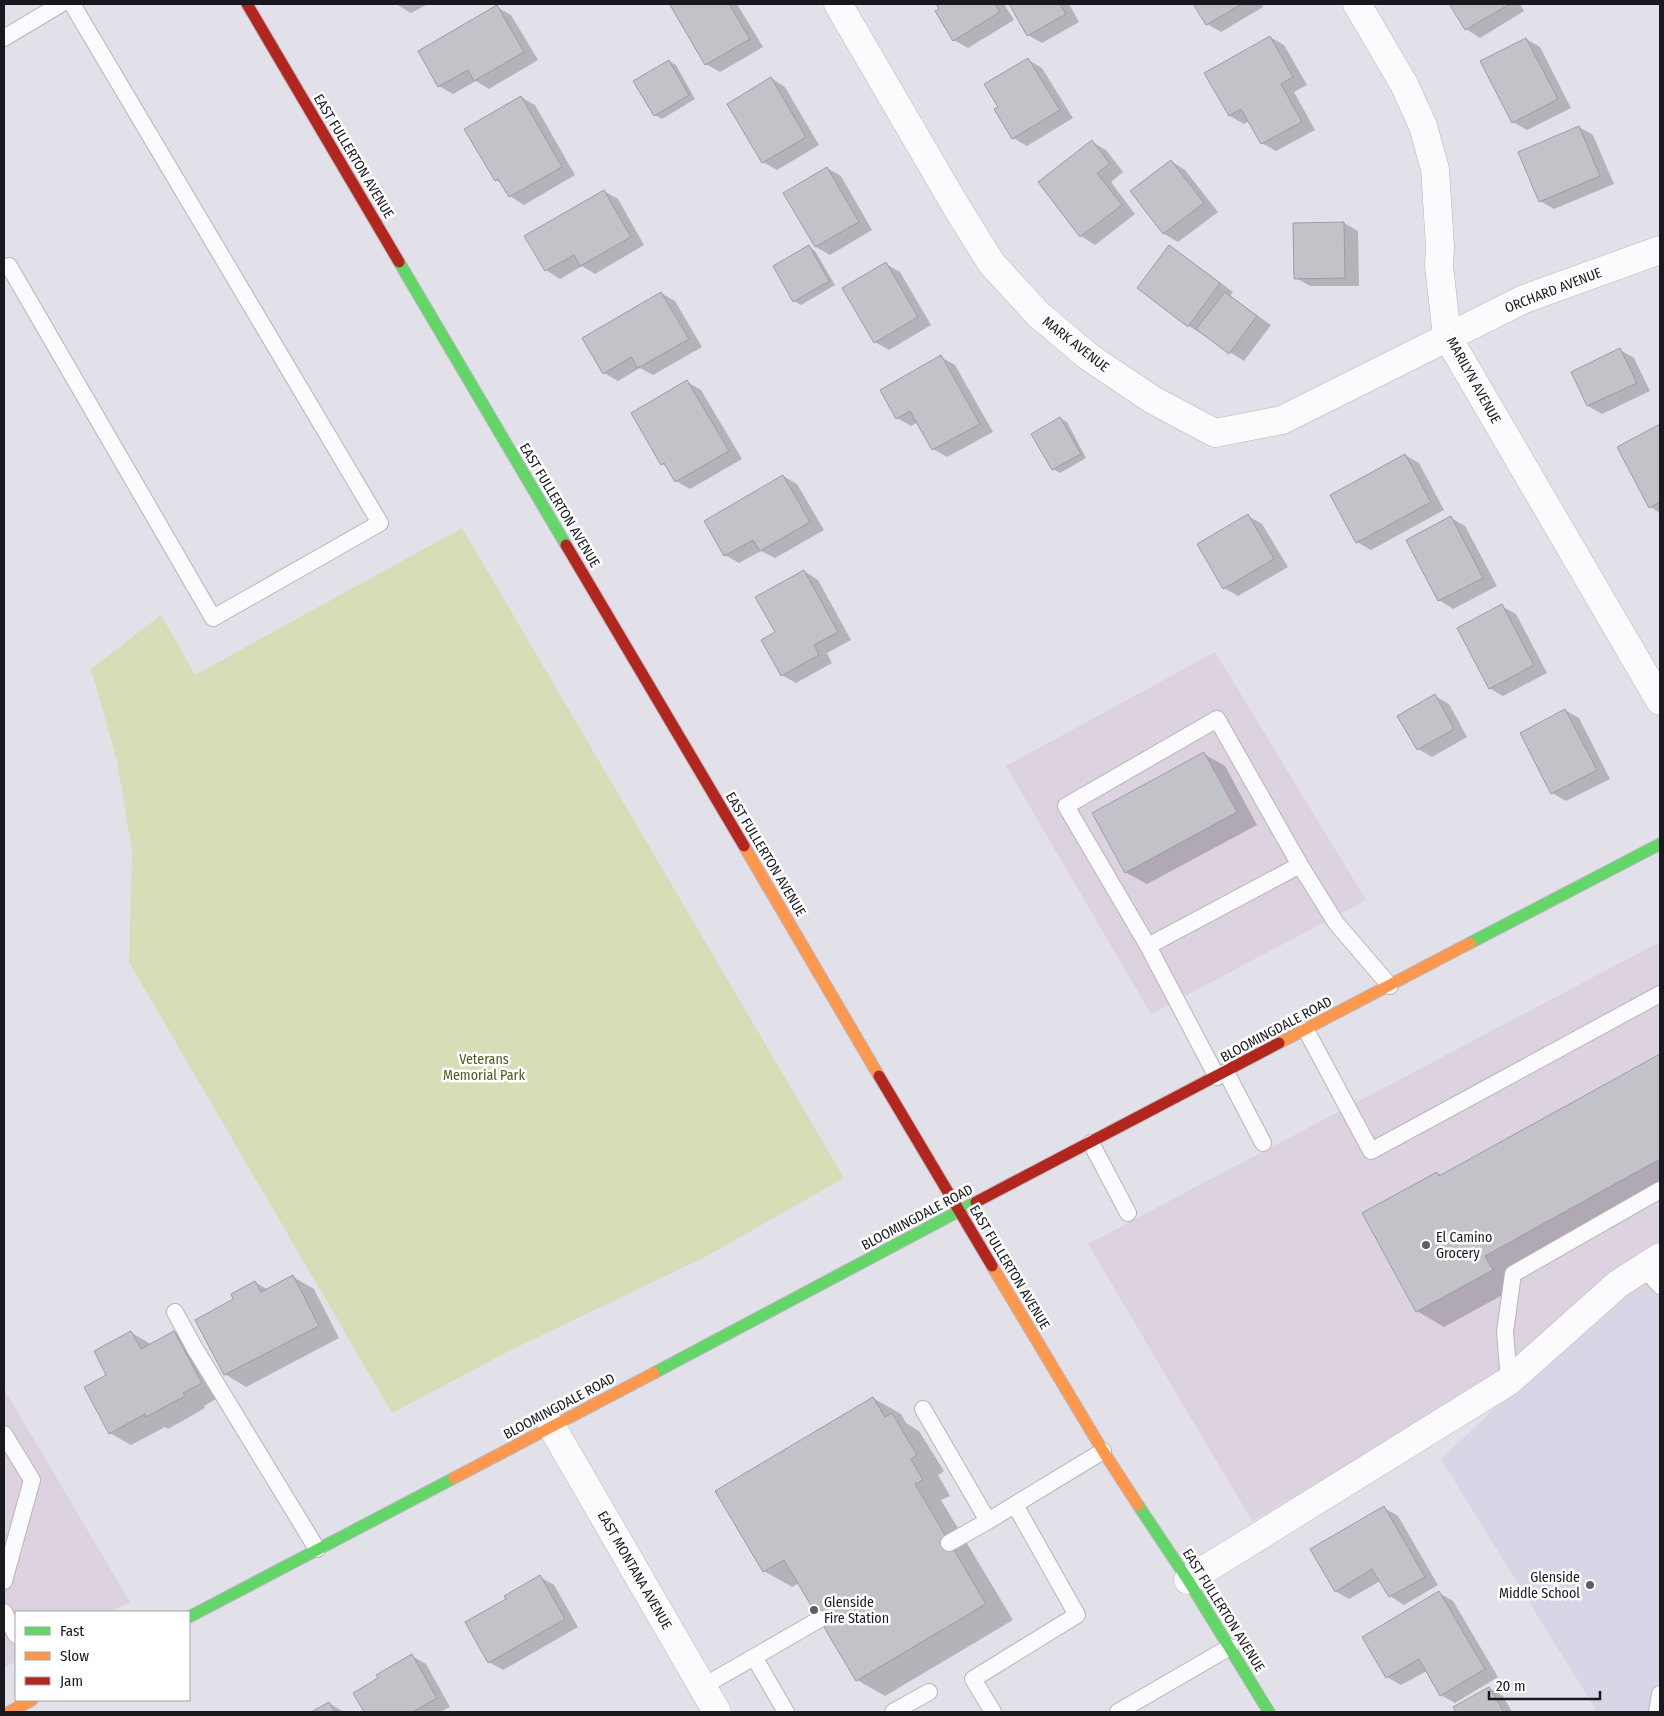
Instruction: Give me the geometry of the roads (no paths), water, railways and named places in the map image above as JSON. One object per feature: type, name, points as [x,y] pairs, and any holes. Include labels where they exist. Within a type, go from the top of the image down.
[{"type":"street","name":"EAST FULLERTON AVENUE","points":[[247,4],[959,1211],[1103,1451],[1188,1580],[1269,1712]]},
{"type":"street","name":"MARK AVENUE","points":[[838,4],[992,264],[1039,315],[1089,357],[1153,400],[1215,434],[1282,420],[1447,336]]},
{"type":"street","name":"MARILYN AVENUE","points":[[1358,4],[1404,84],[1423,126],[1435,169],[1440,246],[1439,266],[1447,336],[1660,701]]},
{"type":"street","name":"ORCHARD AVENUE","points":[[1447,336],[1524,299],[1660,250]]},
{"type":"street","name":"BLOOMINGDALE ROAD","points":[[190,1616],[1660,844]]},
{"type":"street","points":[[1188,1580],[1509,1382],[1618,1284],[1655,1270]]},
{"type":"street","name":"EAST MONTANA AVENUE","points":[[552,1427],[717,1712]]},
{"type":"street","points":[[9,1712],[30,1701]]},
{"type":"lane","points":[[4,38],[61,4]]},
{"type":"lane","points":[[5,264],[213,618],[380,523],[72,4]]},
{"type":"lane","points":[[1263,1143],[1221,1075],[1066,806],[1217,719],[1300,865],[1336,924],[1390,986]]},
{"type":"lane","points":[[1148,946],[1300,865]]},
{"type":"lane","points":[[1306,1030],[1371,1151],[1660,994]]},
{"type":"lane","points":[[1091,1143],[1128,1213]]},
{"type":"lane","points":[[1509,1382],[1505,1332],[1513,1274],[1660,1190]]},
{"type":"lane","points":[[175,1312],[194,1347],[316,1549]]},
{"type":"lane","points":[[923,1409],[988,1521]]},
{"type":"lane","points":[[4,1434],[32,1480],[4,1581]]},
{"type":"lane","points":[[950,1543],[1103,1451]]},
{"type":"lane","points":[[993,1712],[973,1679],[1077,1614],[1015,1505]]},
{"type":"lane","points":[[4,1612],[15,1633]]},
{"type":"lane","points":[[702,1687],[820,1619]]},
{"type":"lane","points":[[1118,1712],[1230,1647]]},
{"type":"lane","points":[[754,1657],[786,1712]]},
{"type":"lane","points":[[892,1712],[929,1692]]},
{"type":"lane","points":[[1657,1712],[1660,1694]]},
{"type":"place","name":"El Camino Grocery","points":[[1426,1245]]},
{"type":"place","name":"Glenside Middle School","points":[[1590,1585]]},
{"type":"place","name":"Glenside Fire Station","points":[[814,1610]]},
{"type":"park label","name":"Veterans Memorial Park","points":[[484,1068]]}]
